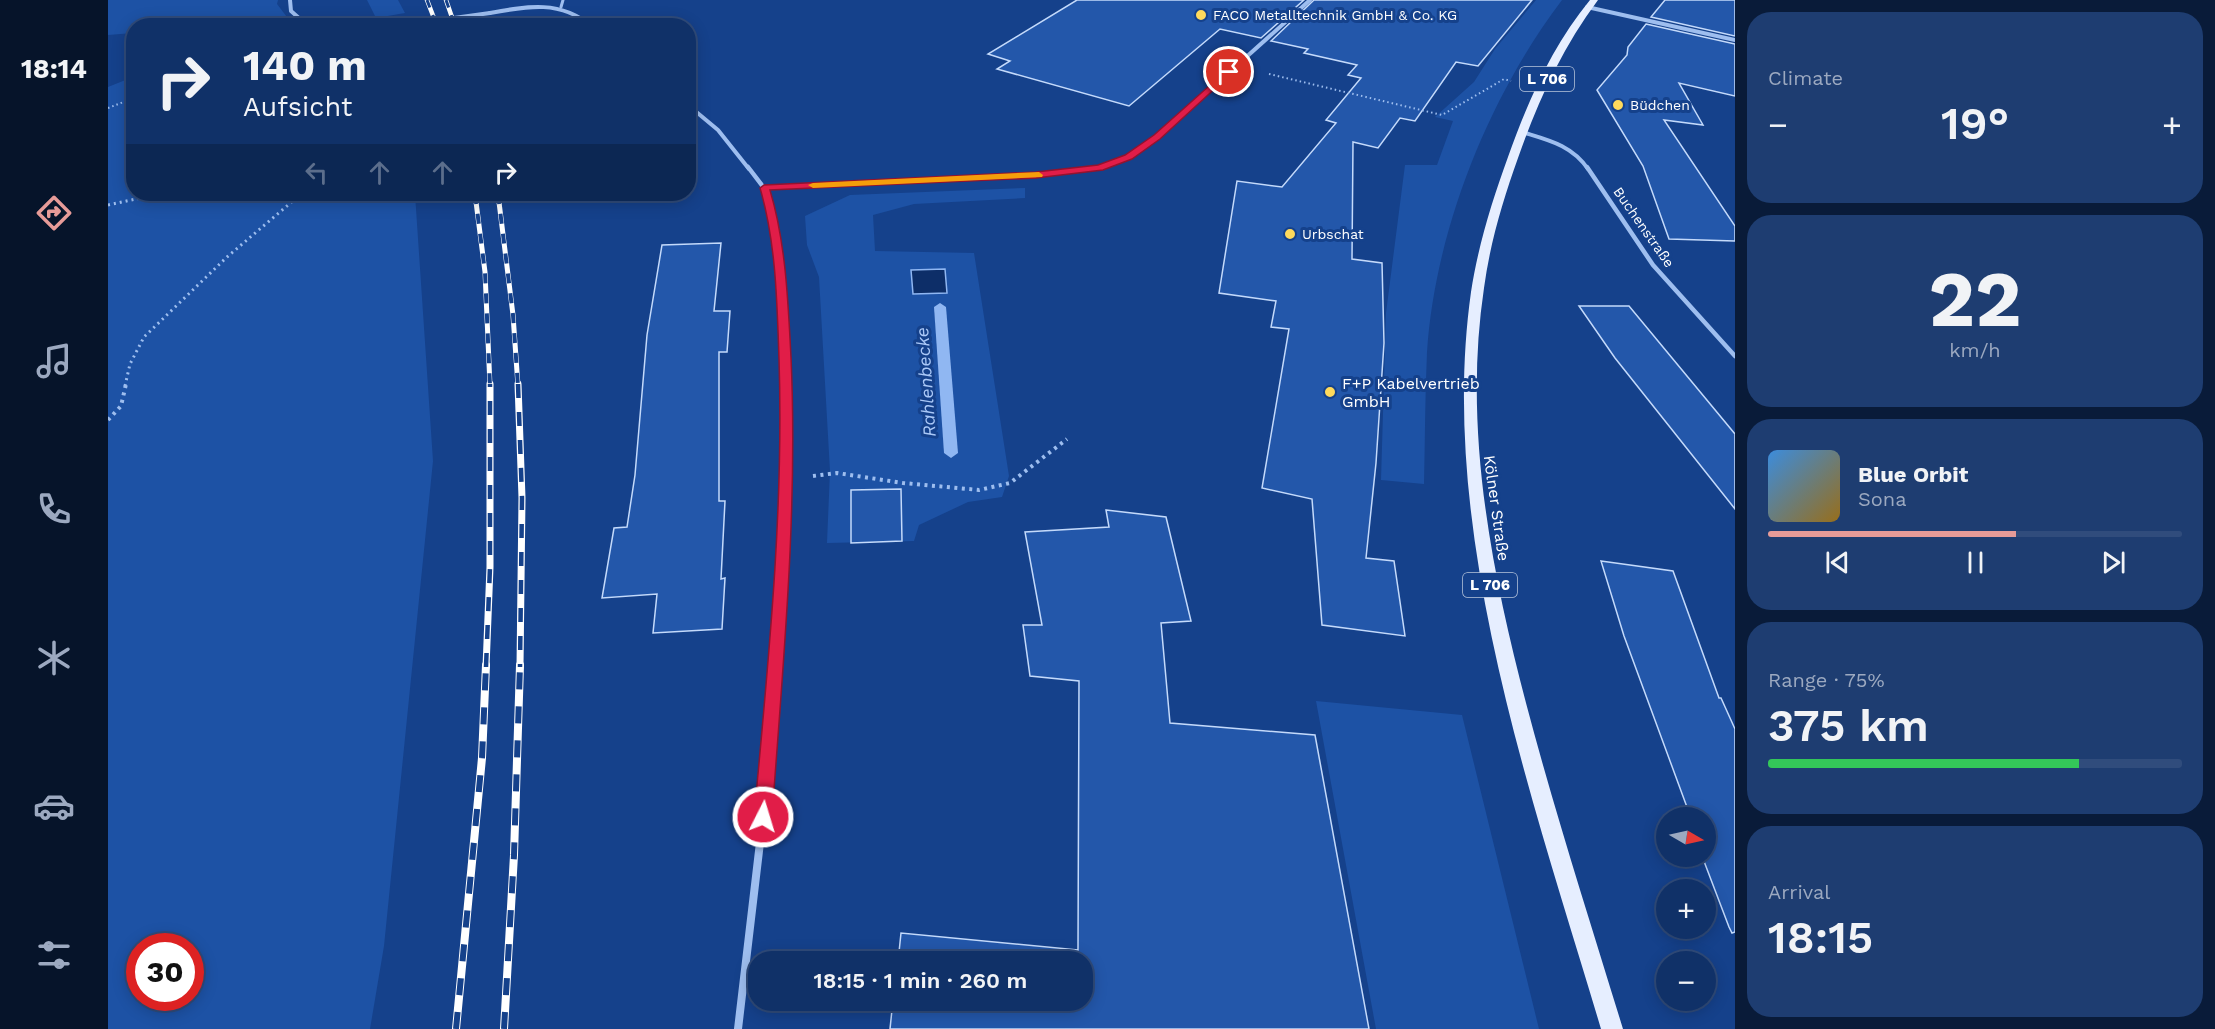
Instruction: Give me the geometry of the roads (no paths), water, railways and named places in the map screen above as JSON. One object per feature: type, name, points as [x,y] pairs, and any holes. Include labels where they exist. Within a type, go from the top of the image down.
[{"type":"main road","name":"Kölner Straße","points":[[1591,4],[1558,56],[1522,132],[1504,182],[1487,244],[1475,307],[1470,384],[1472,457],[1480,533],[1501,641],[1541,791],[1612,1029]]},
{"type":"street","points":[[290,0],[291,11],[299,18]]},
{"type":"street","points":[[764,188],[1036,175],[1100,168],[1129,157],[1157,137],[1310,0]]},
{"type":"street","points":[[1591,4],[1735,40]]},
{"type":"street","points":[[450,18],[549,6],[573,10],[582,18]]},
{"type":"street","points":[[696,111],[718,129],[764,188],[774,220],[782,292],[787,405],[783,571],[764,806],[738,1029]]},
{"type":"street","name":"Buchenstraße","points":[[1522,132],[1564,145],[1582,159],[1653,265],[1735,356]]},
{"type":"lane","points":[[561,7],[563,0]]},
{"type":"waterway","name":"Rahlenbecke","points":[[940,307],[951,453]]},
{"type":"railway","points":[[427,0],[434,18]]},
{"type":"railway","points":[[446,0],[452,18]]},
{"type":"railway","points":[[476,201],[485,272],[490,386]]},
{"type":"railway","points":[[499,201],[513,315],[518,386]]},
{"type":"railway","points":[[518,384],[522,498],[520,667]]},
{"type":"railway","points":[[486,667],[490,567],[490,386]]},
{"type":"railway","points":[[456,1029],[482,758],[486,665]]},
{"type":"railway","points":[[504,1029],[514,855],[520,665]]},
{"type":"place","name":"FACO Metalltechnik GmbH & Co. KG","points":[[1201,15]]},
{"type":"place","name":"Büdchen","points":[[1618,105]]},
{"type":"place","name":"Urbschat","points":[[1290,234]]},
{"type":"place","name":"F+P Kabelvertrieb GmbH","points":[[1330,392]]}]
